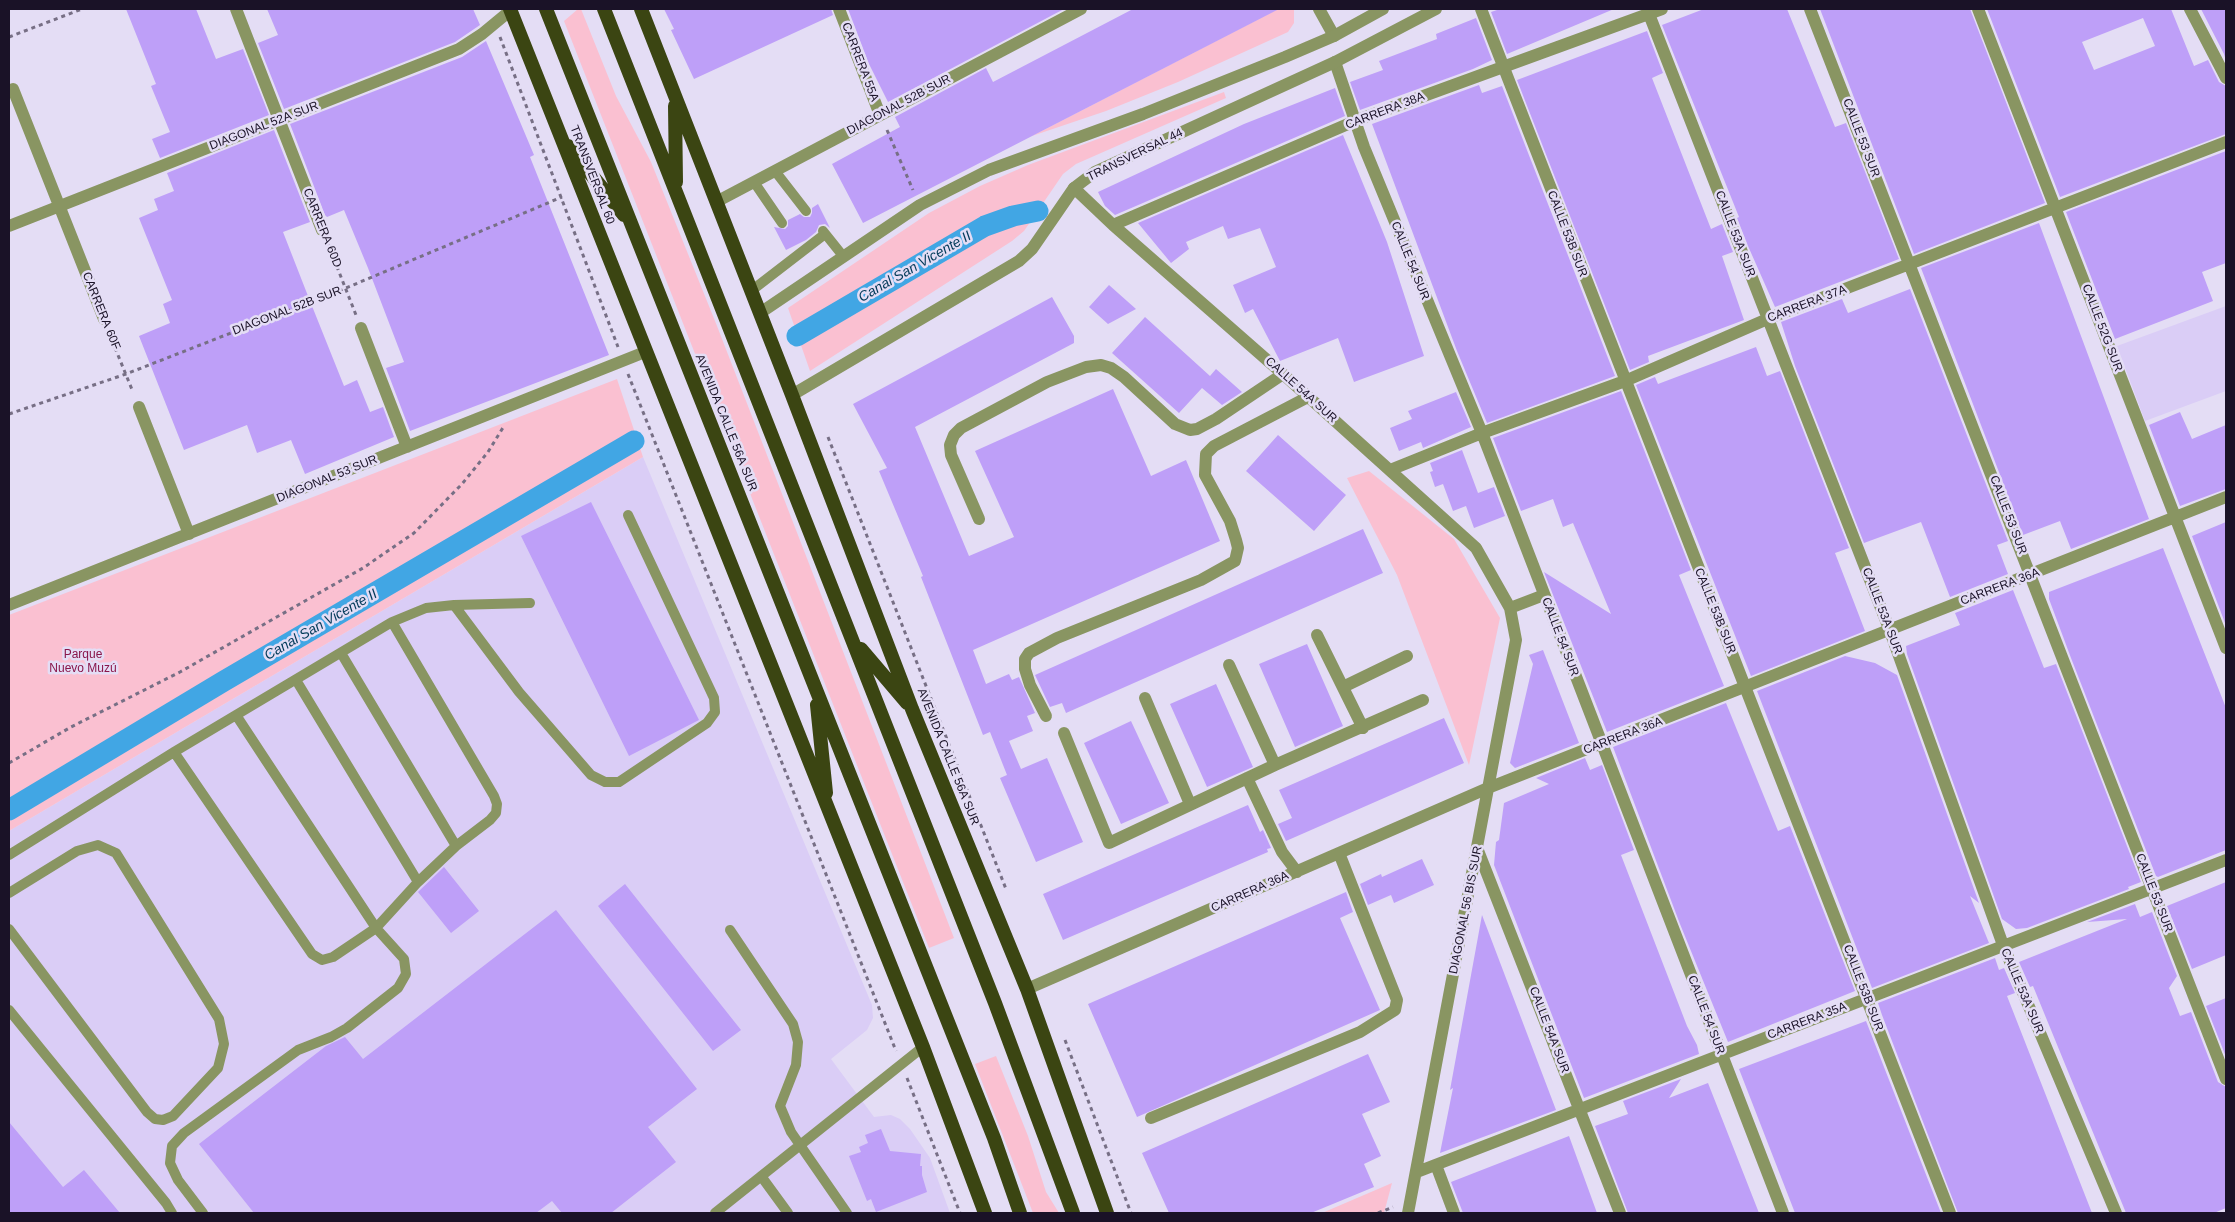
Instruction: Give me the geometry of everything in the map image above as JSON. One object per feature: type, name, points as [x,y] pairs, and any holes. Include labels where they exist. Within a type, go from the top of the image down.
[{"type":"highway","name":"TRANSVERSAL 60","points":[[512,9],[645,352]]},
{"type":"highway","name":"TRANSVERSAL 60","points":[[546,9],[677,341]]},
{"type":"highway","points":[[604,9],[995,1003],[1073,1213]]},
{"type":"highway","points":[[641,9],[760,313]]},
{"type":"highway","points":[[675,96],[676,190]]},
{"type":"highway","points":[[560,136],[632,226]]},
{"type":"highway","name":"AVENIDA CALLE 56A SUR","points":[[760,313],[912,709],[1027,989],[1107,1213]]},
{"type":"highway","name":"AVENIDA CALLE 56A SUR","points":[[677,341],[994,1138],[1020,1213]]},
{"type":"highway","points":[[645,352],[922,1047],[985,1213]]},
{"type":"highway","points":[[852,638],[912,709]]},
{"type":"highway","points":[[816,690],[827,809]]},
{"type":"street","name":"CARRERA 60D","points":[[236,9],[322,230]]},
{"type":"street","name":"DIAGONAL 52A SUR","points":[[9,226],[459,49],[512,9]]},
{"type":"street","name":"CARRERA 55A","points":[[839,9],[880,115]]},
{"type":"street","name":"DIAGONAL 52B SUR","points":[[716,202],[1081,9]]},
{"type":"street","points":[[1319,9],[1334,36]]},
{"type":"street","points":[[760,313],[920,205],[989,170],[1143,114],[1285,57],[1334,36],[1383,9]]},
{"type":"street","name":"TRANSVERSAL 44","points":[[792,394],[1019,261],[1032,249],[1074,188],[1094,172],[1335,62],[1436,9]]},
{"type":"street","name":"CALLE 53B SUR","points":[[1481,9],[1950,1213]]},
{"type":"street","name":"CARRERA 38A","points":[[1113,225],[1355,121],[1648,11],[1662,9]]},
{"type":"street","name":"CALLE 53 SUR","points":[[1810,9],[2032,575],[2226,1079]]},
{"type":"street","name":"CALLE 52G SUR","points":[[1978,9],[2226,648]]},
{"type":"street","points":[[2190,9],[2226,78]]},
{"type":"street","name":"CALLE 53A SUR","points":[[1648,11],[1890,630],[2003,945],[2116,1213]]},
{"type":"street","name":"CALLE 54 SUR","points":[[1335,62],[1364,147],[1482,433],[1783,1213]]},
{"type":"street","name":"CARRERA 60F","points":[[13,89],[104,319]]},
{"type":"street","name":"CARRERA 37A","points":[[1390,470],[1482,433],[1625,380],[1768,319],[2226,142]]},
{"type":"street","name":"CALLE 54A SUR","points":[[1074,188],[1113,225],[1283,374],[1476,548],[1510,608]]},
{"type":"street","points":[[361,328],[408,447]]},
{"type":"street","name":"DIAGONAL 53 SUR","points":[[9,605],[645,352]]},
{"type":"street","points":[[979,519],[951,455],[950,446],[954,435],[961,428],[1047,382],[1086,367],[1101,365],[1111,368],[1124,377],[1175,424],[1190,430],[1198,430],[1283,374]]},
{"type":"street","points":[[1046,716],[1030,685],[1025,669],[1025,659],[1029,653],[1057,638],[1202,580],[1234,561],[1238,548],[1236,540],[1230,521],[1206,475],[1206,454],[1214,446],[1308,397]]},
{"type":"street","points":[[139,407],[189,534]]},
{"type":"street","name":"CARRERA 36A","points":[[1027,989],[1488,788],[1746,688],[2226,497]]},
{"type":"street","points":[[1510,608],[1544,595]]},
{"type":"street","name":"DIAGONAL 56 BIS SUR","points":[[1408,1213],[1516,640],[1510,608]]},
{"type":"street","points":[[1317,634],[1363,728]]},
{"type":"street","points":[[1343,687],[1407,656]]},
{"type":"street","points":[[1229,665],[1275,765]]},
{"type":"street","points":[[1145,698],[1190,804]]},
{"type":"street","points":[[1064,733],[1109,843],[1275,765],[1363,728],[1423,700]]},
{"type":"street","points":[[1247,778],[1282,852],[1297,872]]},
{"type":"street","name":"CALLE 54A SUR","points":[[1477,848],[1620,1213]]},
{"type":"street","points":[[1151,1118],[1360,1032],[1395,1010],[1396,1000],[1394,992],[1339,853]]},
{"type":"street","name":"CARRERA 35A","points":[[1416,1172],[2226,860]]},
{"type":"street","points":[[1436,1165],[1454,1213]]},
{"type":"lane","points":[[775,171],[806,211]]},
{"type":"lane","points":[[754,182],[782,223]]},
{"type":"lane","points":[[751,291],[798,249],[824,233],[843,256]]},
{"type":"lane","points":[[454,605],[519,692],[591,775],[605,782],[619,782],[707,723],[716,712],[714,698],[628,515]]},
{"type":"lane","points":[[9,855],[174,752],[392,622],[426,608],[454,605],[530,603]]},
{"type":"lane","points":[[174,752],[312,954],[322,960],[333,957],[376,928],[418,882],[456,846],[490,820],[496,813],[497,804],[392,622]]},
{"type":"lane","points":[[341,652],[456,846]]},
{"type":"lane","points":[[296,680],[418,882]]},
{"type":"lane","points":[[204,1213],[178,1180],[170,1163],[172,1146],[184,1133],[298,1050],[331,1037],[347,1028],[398,988],[406,974],[404,959],[376,928],[236,715]]},
{"type":"lane","points":[[9,892],[78,851],[98,845],[116,852],[219,1019],[224,1044],[218,1068],[173,1116],[163,1120],[155,1118],[147,1112],[9,929]]},
{"type":"lane","points":[[730,930],[793,1024],[798,1042],[796,1065],[780,1106],[791,1132],[847,1213]]},
{"type":"lane","points":[[9,1010],[166,1203],[172,1213]]},
{"type":"lane","points":[[715,1213],[922,1047]]},
{"type":"lane","points":[[761,1176],[788,1213]]},
{"type":"path","points":[[9,37],[82,9]]},
{"type":"path","points":[[507,53],[623,361],[960,1213]]},
{"type":"path","name":"CARRERA 55A","points":[[880,115],[916,198]]},
{"type":"path","name":"DIAGONAL 52B SUR","points":[[9,414],[126,374],[346,288],[561,198]]},
{"type":"path","name":"CARRERA 60D","points":[[322,230],[361,328]]},
{"type":"path","name":"CARRERA 60F","points":[[104,319],[139,407]]},
{"type":"path","points":[[9,763],[72,727],[180,672],[363,568],[414,533],[462,484],[488,452],[517,403]]},
{"type":"path","points":[[826,433],[1008,892]]},
{"type":"path","points":[[1064,1038],[1131,1213]]},
{"type":"shaded area","points":[[2226,306],[2226,391],[2145,421],[2117,346]]},
{"type":"shaded area","points":[[643,457],[872,1005],[873,1018],[867,1030],[831,1059],[874,1117],[891,1115],[900,1119],[910,1129],[930,1158],[950,1213],[9,1213],[9,831]]},
{"type":"green space","points":[[578,9],[581,9],[616,96],[651,162],[717,326],[954,938],[929,948],[564,21]]},
{"type":"green space","points":[[1278,9],[1294,9],[1294,23],[1288,32],[1178,82],[1106,111],[1032,136]]},
{"type":"green space","points":[[1224,92],[1226,98],[1076,164],[1063,174],[1024,231],[1012,241],[810,371],[788,308],[929,213],[980,186],[1028,165]]},
{"type":"green space","name":"Parque Nuevo Muzú","points":[[617,379],[643,457],[9,831],[9,615]]},
{"type":"green space","points":[[1369,471],[1454,539],[1500,618],[1469,765],[1397,575],[1347,478]]},
{"type":"green space","points":[[996,1056],[1028,1136],[1046,1192],[1059,1213],[1033,1213],[975,1064]]},
{"type":"green space","points":[[1392,1183],[1384,1213],[1322,1213]]},
{"type":"building","points":[[126,9],[196,9],[216,59],[243,49],[269,115],[160,158],[152,139],[170,132],[151,86],[156,84]]},
{"type":"building","points":[[267,9],[473,9],[480,25],[455,42],[284,109],[258,43],[278,35]]},
{"type":"building","points":[[664,9],[831,9],[833,15],[694,79],[671,30],[674,29]]},
{"type":"building","points":[[848,9],[1064,9],[888,102],[869,64]]},
{"type":"building","points":[[1133,9],[1279,9],[863,223],[832,164],[900,127],[895,117],[986,68],[993,82]]},
{"type":"building","points":[[1500,9],[1614,9],[1507,54],[1491,12]]},
{"type":"building","points":[[1704,9],[1787,9],[1835,127],[1846,123],[1899,259],[1775,307],[1748,246],[1737,218],[1739,217],[1662,25]]},
{"type":"building","points":[[1820,9],[1970,9],[2045,203],[1914,254]]},
{"type":"building","points":[[1987,9],[2171,9],[2194,66],[2208,60],[2219,82],[2226,86],[2226,134],[2060,197]],"holes":[[[2143,18],[2155,46],[2094,70],[2082,42]]]},
{"type":"building","points":[[2201,9],[2226,9],[2226,61],[2224,54]]},
{"type":"building","points":[[1476,18],[1492,60],[1473,69],[1360,110],[1350,82],[1383,70],[1379,61],[1437,39],[1436,34]]},
{"type":"building","points":[[1647,31],[1663,73],[1652,78],[1711,229],[1722,224],[1733,252],[1722,256],[1744,320],[1648,356],[1649,362],[1630,370],[1517,80]]},
{"type":"building","points":[[486,41],[534,155],[530,157],[609,355],[410,431],[386,368],[404,362],[368,268],[344,210],[327,217],[325,215],[290,124],[462,57]]},
{"type":"building","points":[[1479,85],[1482,93],[1502,86],[1615,376],[1487,423],[1457,351],[1372,124]]},
{"type":"building","points":[[1335,88],[1345,116],[1115,215],[1105,206],[1098,192],[1244,124]]},
{"type":"building","points":[[274,130],[310,222],[283,232],[308,296],[344,386],[357,380],[370,412],[383,407],[394,437],[305,474],[291,440],[257,453],[247,425],[184,450],[139,336],[170,323],[163,304],[172,300],[139,218],[158,210],[154,199],[174,191],[167,173]]},
{"type":"building","points":[[1343,135],[1387,242],[1424,356],[1354,382],[1338,338],[1280,361],[1253,309],[1245,313],[1233,285],[1276,267],[1260,228],[1228,239],[1223,226],[1186,242],[1189,249],[1171,263],[1138,223]]},
{"type":"building","points":[[2226,151],[2226,263],[2202,272],[2213,301],[2115,339],[2066,212]]},
{"type":"building","points":[[818,204],[830,228],[825,224],[819,225],[816,232],[806,240],[786,250],[774,227],[785,229],[788,226],[788,220],[800,214],[804,217],[810,217],[812,208]]},
{"type":"building","points":[[2039,223],[2149,519],[2071,549],[2060,521],[2023,535],[1921,268]]},
{"type":"building","points":[[1109,285],[1136,309],[1108,324],[1089,307]]},
{"type":"building","points":[[1910,289],[2008,541],[1997,545],[2008,574],[1950,597],[1921,522],[1864,543],[1795,366],[1781,322],[1842,299],[1848,313]]},
{"type":"building","points":[[1052,297],[1074,336],[1074,343],[915,427],[969,556],[1014,537],[975,451],[1113,389],[1151,476],[1186,460],[1220,541],[973,650],[986,684],[1009,674],[1012,680],[1019,677],[1035,713],[1027,716],[1033,731],[1009,741],[1021,769],[1047,758],[1083,842],[1036,862],[1000,778],[1007,775],[990,732],[983,735],[921,577],[923,576],[879,471],[887,468],[853,404]]},
{"type":"building","points":[[1145,317],[1210,376],[1216,369],[1242,392],[1222,405],[1202,388],[1179,413],[1112,353]]},
{"type":"building","points":[[1756,347],[1767,376],[1780,371],[1849,548],[1835,553],[1865,631],[1751,676],[1636,385],[1655,377],[1658,384]]},
{"type":"building","points":[[1621,391],[1691,570],[1679,575],[1724,686],[1607,732],[1544,572],[1611,614],[1573,523],[1563,527],[1553,499],[1521,511],[1493,438]]},
{"type":"building","points":[[1456,392],[1471,427],[1423,448],[1421,442],[1399,451],[1390,428],[1412,419],[1408,411]]},
{"type":"building","points":[[2180,412],[2192,439],[2226,425],[2226,489],[2180,506],[2149,425]]},
{"type":"building","points":[[1278,435],[1346,495],[1314,531],[1246,471]]},
{"type":"building","points":[[1462,450],[1478,493],[1494,487],[1505,516],[1474,528],[1466,506],[1453,511],[1443,484],[1435,487],[1430,472],[1433,471],[1430,463]]},
{"type":"building","points":[[591,502],[699,720],[629,756],[521,536]]},
{"type":"building","points":[[2226,522],[2226,623],[2225,623],[2192,536]]},
{"type":"building","points":[[1363,529],[1383,573],[1066,713],[1062,703],[1050,707],[1035,675]]},
{"type":"building","points":[[2163,548],[2226,708],[2226,850],[2158,877],[2071,658],[2049,599],[2049,592]]},
{"type":"building","points":[[2013,590],[2044,668],[2056,664],[2141,882],[2128,887],[2129,889],[2027,928],[2016,929],[2002,919],[1907,654],[1906,646],[1960,625],[1955,613]]},
{"type":"building","points":[[1307,644],[1343,726],[1295,747],[1259,664]]},
{"type":"building","points":[[1543,650],[1579,743],[1515,768],[1510,763],[1533,664],[1529,655]]},
{"type":"building","points":[[1845,656],[1875,663],[1897,675],[1979,903],[1970,896],[1989,943],[1872,988],[1757,691]]},
{"type":"building","points":[[1216,684],[1253,767],[1207,787],[1170,704]]},
{"type":"building","points":[[1726,703],[1778,831],[1790,826],[1855,991],[1728,1042],[1680,924],[1613,747]]},
{"type":"building","points":[[1444,718],[1464,763],[1286,841],[1278,824],[1292,818],[1279,790]]},
{"type":"building","points":[[1131,721],[1169,803],[1121,824],[1084,743]]},
{"type":"building","points":[[1585,758],[1590,770],[1602,765],[1634,850],[1621,855],[1699,1054],[1584,1098],[1494,865],[1496,842],[1499,840],[1504,803],[1549,784],[1536,778]]},
{"type":"building","points":[[1248,805],[1260,832],[1263,830],[1271,848],[1267,849],[1268,852],[1063,940],[1043,894]]},
{"type":"building","points":[[1422,859],[1434,885],[1394,903],[1391,895],[1368,905],[1360,884],[1381,874],[1382,877]]},
{"type":"building","points":[[444,867],[479,911],[451,933],[418,892]]},
{"type":"building","points":[[2226,882],[2226,955],[2192,969],[2167,906]]},
{"type":"building","points":[[625,884],[741,1030],[713,1051],[598,906]]},
{"type":"building","points":[[1346,892],[1353,912],[1340,918],[1380,1010],[1137,1117],[1088,1004]]},
{"type":"building","points":[[2135,904],[2140,917],[2152,912],[2177,976],[2169,988],[2180,1016],[2191,1012],[2218,1082],[2226,1087],[2226,1208],[2214,1213],[2126,1213],[2033,986],[2030,987],[2019,962],[2127,919],[2087,922]]},
{"type":"building","points":[[556,910],[697,1089],[648,1127],[676,1162],[611,1213],[562,1213],[552,1201],[536,1213],[254,1213],[199,1144],[326,1046],[345,1037],[363,1059]]},
{"type":"building","points":[[1482,915],[1556,1110],[1440,1153],[1453,1088],[1450,1090]]},
{"type":"building","points":[[1995,958],[1999,970],[2004,968],[2015,993],[2007,996],[2092,1213],[1958,1213],[1882,1015],[1878,1003]]},
{"type":"building","points":[[2226,998],[2226,1057],[2206,1006]]},
{"type":"building","points":[[1866,1021],[1941,1213],[1795,1213],[1739,1069]]},
{"type":"building","points":[[1368,1054],[1390,1102],[1362,1114],[1381,1156],[1364,1164],[1374,1187],[1311,1213],[1169,1213],[1142,1153]]},
{"type":"building","points":[[1681,1079],[1669,1098],[1708,1083],[1759,1213],[1628,1213],[1595,1126],[1628,1114],[1623,1101]]},
{"type":"building","points":[[9,1122],[63,1187],[84,1170],[120,1213],[9,1213]]},
{"type":"building","points":[[881,1129],[890,1151],[921,1154],[920,1166],[922,1166],[922,1175],[927,1192],[876,1212],[871,1199],[867,1201],[849,1156],[861,1152],[859,1147],[868,1143],[865,1135]]},
{"type":"building","points":[[1569,1136],[1597,1213],[1463,1213],[1451,1182]]},
{"type":"waterway","name":"Canal San Vicente II","points":[[797,336],[985,226],[1013,216],[1038,211]]},
{"type":"waterway","name":"Canal San Vicente II","points":[[9,810],[224,681],[634,441]]}]
